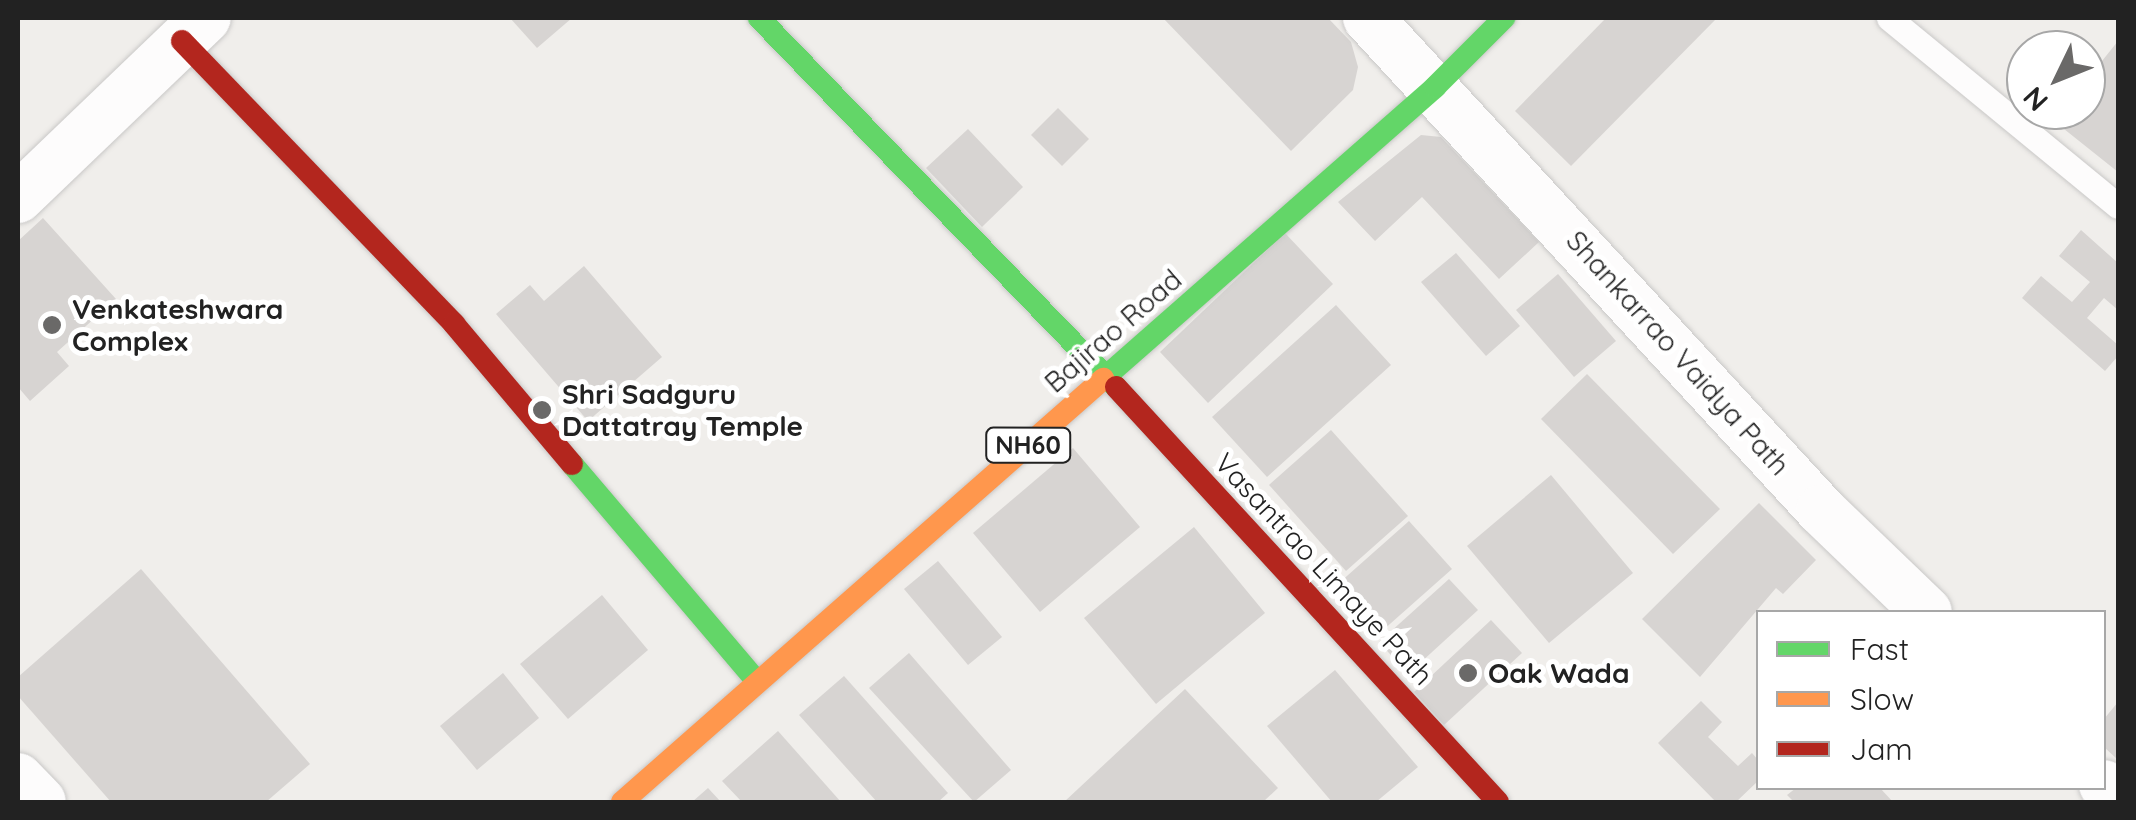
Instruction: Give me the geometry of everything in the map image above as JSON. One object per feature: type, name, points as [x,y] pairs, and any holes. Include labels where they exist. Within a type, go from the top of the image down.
[{"type":"main road","name":"Vasantrao Limaye Path","points":[[759,18],[1106,377],[1498,802]]},
{"type":"main road","name":"Bajirao Road","points":[[622,802],[1435,87],[1504,18]]},
{"type":"main road","points":[[194,29],[454,324],[757,681]]},
{"type":"street","name":"Shankarrao Vaidya Path","points":[[1368,18],[1821,510],[1926,610]]},
{"type":"street","points":[[18,198],[194,29]]},
{"type":"street","points":[[18,778],[41,802]]},
{"type":"lane","points":[[1889,18],[2118,206]]},
{"type":"building","points":[[510,18],[572,18],[537,48]]},
{"type":"building","points":[[1163,18],[1328,18],[1351,42],[1358,67],[1353,90],[1291,151]]},
{"type":"building","points":[[1606,18],[1717,18],[1571,166],[1515,111]]},
{"type":"building","points":[[2118,41],[2118,172],[2065,130],[2106,130],[2106,56]]},
{"type":"building","points":[[1058,108],[1089,139],[1062,166],[1031,135]]},
{"type":"building","points":[[968,129],[1023,187],[982,227],[926,168]]},
{"type":"building","points":[[1421,135],[1441,137],[1539,242],[1499,279],[1422,197],[1375,241],[1338,202]]},
{"type":"building","name":"Venkateshwara Complex","points":[[43,218],[116,299],[57,352],[69,366],[30,401],[18,387],[18,241]]},
{"type":"building","points":[[2081,230],[2118,263],[2118,310],[2104,298],[2087,318],[2118,345],[2118,356],[2105,371],[2022,298],[2041,276],[2072,302],[2090,282],[2059,256]]},
{"type":"building","points":[[1285,233],[1333,284],[1208,403],[1160,352]]},
{"type":"building","points":[[1456,253],[1520,326],[1486,356],[1421,282]]},
{"type":"building","points":[[584,266],[662,357],[588,421],[496,314],[530,285],[544,301]]},
{"type":"building","points":[[1558,274],[1616,341],[1574,377],[1516,310]]},
{"type":"building","points":[[1336,305],[1391,365],[1267,477],[1212,417]]},
{"type":"building","points":[[1587,374],[1720,509],[1673,554],[1541,419]]},
{"type":"building","points":[[1331,430],[1408,516],[1346,571],[1269,485]]},
{"type":"building","points":[[1073,448],[1140,527],[1040,612],[973,533]]},
{"type":"building","points":[[1551,475],[1633,573],[1549,643],[1467,546]]},
{"type":"building","points":[[1759,503],[1816,560],[1783,594],[1776,588],[1700,677],[1642,619]]},
{"type":"building","points":[[1409,521],[1452,569],[1373,639],[1330,591]]},
{"type":"building","points":[[1194,527],[1265,613],[1156,704],[1084,618]]},
{"type":"building","points":[[938,561],[1002,637],[968,665],[904,589]]},
{"type":"building","points":[[141,569],[310,764],[266,802],[111,802],[18,696],[18,677]]},
{"type":"building","points":[[1449,579],[1478,610],[1408,674],[1379,642]]},
{"type":"building","points":[[602,595],[648,650],[568,719],[520,664]]},
{"type":"building","name":"Oak Wada","points":[[1491,620],[1522,653],[1444,725],[1414,692]]},
{"type":"building","points":[[909,653],[1011,770],[974,802],[869,688]]},
{"type":"building","points":[[1335,670],[1418,767],[1376,802],[1332,802],[1267,726]]},
{"type":"building","points":[[503,673],[539,718],[477,770],[440,726]]},
{"type":"building","points":[[844,676],[948,793],[938,802],[877,802],[799,715]]},
{"type":"building","points":[[1185,689],[1278,788],[1263,802],[1064,802]]},
{"type":"building","points":[[1701,701],[1722,722],[1708,737],[1738,766],[1752,753],[1756,758],[1756,783],[1736,802],[1716,802],[1658,743]]},
{"type":"building","points":[[2118,702],[2118,760],[2106,749],[2106,717]]},
{"type":"building","points":[[778,731],[841,802],[742,802],[722,781]]},
{"type":"building","points":[[708,788],[721,802],[692,802]]},
{"type":"building","points":[[1793,790],[1882,790],[1893,802],[1794,802],[1787,795]]},
{"type":"traffic: fast","points":[[759,18],[1116,387]]},
{"type":"traffic: fast","points":[[1103,379],[1435,87],[1504,18]]},
{"type":"traffic: fast","points":[[572,464],[757,681]]},
{"type":"traffic: slow","points":[[622,802],[1103,379]]},
{"type":"traffic: jam","points":[[182,41],[454,324],[572,464]]},
{"type":"traffic: jam","points":[[1116,387],[1498,802]]},
{"type":"place","name":"Venkateshwara Complex","points":[[52,325]]},
{"type":"place","name":"Shri Sadguru Dattatray Temple","points":[[542,410]]},
{"type":"place","name":"Oak Wada","points":[[1468,673]]}]
